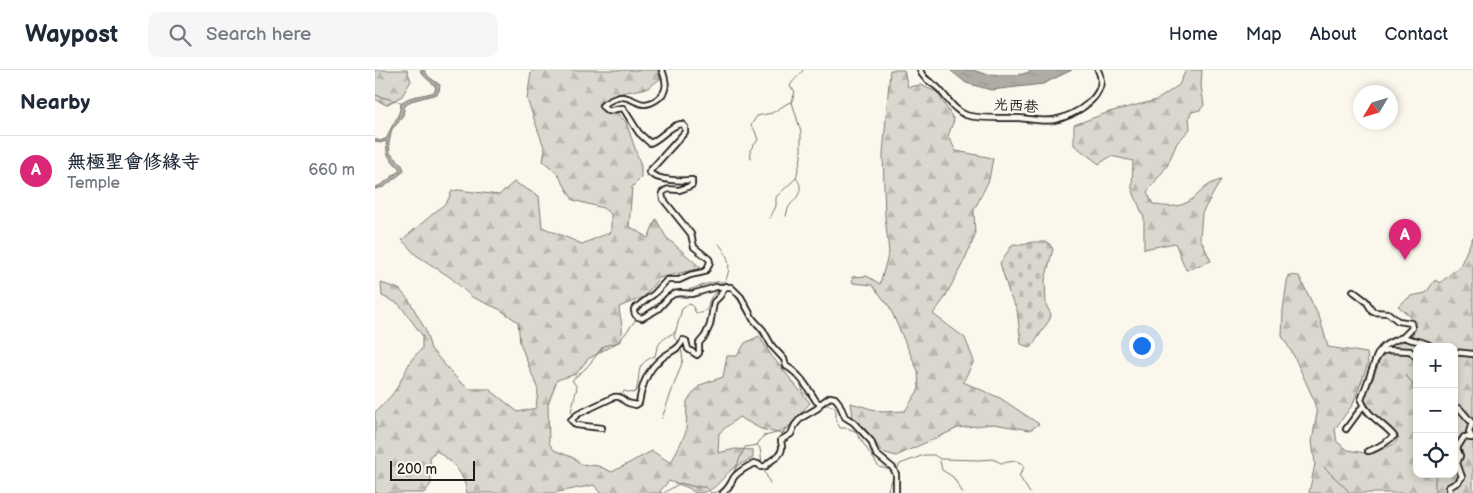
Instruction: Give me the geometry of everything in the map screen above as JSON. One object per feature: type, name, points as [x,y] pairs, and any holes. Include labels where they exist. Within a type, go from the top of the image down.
[{"type":"street","points":[[662,70],[665,90],[650,104],[619,97],[602,106],[608,112],[623,108],[639,133],[650,143],[678,124],[682,124],[685,127],[685,132],[649,172],[654,177],[680,181],[692,180],[692,185],[686,188],[680,190],[669,188],[665,190],[662,194],[663,199],[691,234],[694,247],[709,259],[710,262],[707,270],[704,272],[679,280],[667,280],[654,294],[633,309],[635,316],[642,318],[654,312],[674,294],[692,294],[716,287],[731,287],[741,297],[753,319],[763,330],[786,366],[794,370],[820,404]]},
{"type":"street","name":"光西巷","points":[[920,70],[925,79],[937,87],[954,107],[967,115],[1048,121],[1066,117],[1085,106],[1091,100],[1098,92],[1101,82],[1098,70]]},
{"type":"street","points":[[603,428],[577,425],[571,420],[578,414],[618,397],[636,405],[639,403],[644,381],[649,372],[661,359],[680,346],[683,340],[686,341],[688,349],[697,355],[699,353],[699,343],[710,325],[714,302],[726,286]]},
{"type":"street","points":[[1353,291],[1365,301],[1373,312],[1389,313],[1398,321],[1411,324],[1412,328],[1403,337],[1389,342],[1380,350],[1361,400],[1363,406],[1371,415],[1394,436],[1379,447],[1368,451]]},
{"type":"street","points":[[1403,337],[1415,342],[1428,343]]},
{"type":"street","points":[[1375,361],[1381,352],[1388,350],[1410,351],[1413,354]]},
{"type":"street","points":[[1458,352],[1473,354]]},
{"type":"street","points":[[723,493],[732,485],[733,478],[742,470],[755,464],[764,466],[778,457],[782,449],[781,440],[791,434],[795,424],[801,418],[818,408],[820,404],[830,397],[835,398],[839,403],[845,417],[853,422],[871,440],[875,454],[893,468],[896,474],[896,493]]},
{"type":"street","points":[[1346,429],[1363,406]]},
{"type":"street","points":[[1451,493],[1449,487],[1458,482],[1462,477],[1457,463],[1460,456],[1457,448],[1464,437],[1472,438],[1469,432],[1472,423],[1458,408]]},
{"type":"green space","points":[[375,70],[407,70],[411,81],[402,96],[386,105],[375,99]]},
{"type":"green space","points":[[533,70],[658,70],[660,79],[648,88],[616,94],[598,104],[604,113],[616,112],[626,122],[641,166],[641,178],[632,187],[629,226],[648,238],[656,219],[666,237],[701,268],[659,278],[644,297],[619,307],[622,328],[620,341],[588,359],[576,374],[557,380],[548,404],[549,443],[554,450],[574,458],[581,464],[598,466],[612,472],[652,451],[671,463],[686,432],[687,401],[700,385],[723,377],[727,356],[737,356],[745,343],[759,336],[771,355],[810,403],[782,434],[761,429],[739,417],[719,433],[718,453],[735,449],[753,450],[753,458],[733,468],[712,489],[702,493],[695,493],[689,488],[669,481],[660,491],[662,493],[600,493],[594,485],[553,493],[467,493],[460,473],[437,451],[430,456],[431,484],[424,493],[375,493],[375,412],[394,392],[412,360],[422,349],[422,335],[399,304],[382,296],[381,283],[399,289],[409,300],[425,329],[431,349],[459,381],[469,389],[489,389],[518,412],[536,408],[538,390],[520,343],[518,322],[499,309],[472,297],[450,277],[416,255],[402,240],[447,202],[452,191],[458,190],[499,195],[514,182],[539,196],[542,227],[582,244],[611,232],[611,214],[603,208],[573,200],[557,173],[543,161],[545,150],[527,99]]},
{"type":"green space","points":[[890,70],[904,70],[908,87],[920,85],[937,92],[954,120],[948,136],[956,151],[993,158],[989,180],[974,210],[975,236],[944,299],[933,314],[965,338],[974,361],[963,382],[1000,398],[1039,424],[1030,430],[993,424],[958,428],[896,456],[882,452],[867,431],[853,417],[851,403],[882,412],[905,411],[919,389],[918,371],[889,306],[872,285],[853,283],[852,277],[867,276],[880,284],[889,252],[885,217],[883,154]]},
{"type":"green space","points":[[1186,70],[1202,70],[1201,85],[1204,105],[1200,110],[1192,112],[1189,117],[1190,129],[1177,143],[1167,166],[1147,192],[1153,204],[1175,206],[1188,202],[1207,187],[1221,180],[1202,213],[1200,238],[1211,261],[1186,270],[1175,243],[1144,249],[1144,218],[1132,189],[1133,161],[1111,156],[1099,164],[1074,145],[1074,125],[1109,112],[1157,100],[1179,85]]},
{"type":"green space","points":[[1473,237],[1473,493],[1309,493],[1315,464],[1312,441],[1317,413],[1313,398],[1294,356],[1282,336],[1283,310],[1288,275],[1299,276],[1320,319],[1328,347],[1367,353],[1368,364],[1353,404],[1335,429],[1337,442],[1348,450],[1371,454],[1394,444],[1399,437],[1389,427],[1360,412],[1381,357],[1381,347],[1413,334],[1417,322],[1398,306],[1411,296],[1426,293],[1435,280],[1440,283],[1460,266]]},
{"type":"green space","points":[[1032,242],[1048,242],[1053,249],[1045,280],[1046,305],[1051,314],[1050,319],[1031,348],[1021,344],[1017,309],[1010,296],[1000,263],[1013,244],[1023,245]]},
{"type":"water","points":[[420,70],[424,70],[429,77],[440,85],[439,91],[437,94],[411,101],[405,106],[403,115],[392,129],[389,143],[390,153],[401,164],[404,171],[384,187],[375,189],[375,187],[400,170],[389,156],[386,141],[380,143],[375,141],[375,139],[380,141],[387,138],[399,113],[401,103],[412,97],[434,92],[436,88]]},
{"type":"water","points":[[950,70],[972,70],[986,74],[1011,75],[1023,74],[1033,70],[1072,70],[1043,84],[991,90],[966,83]]},
{"type":"waterway","points":[[770,218],[776,206],[776,197],[796,178],[801,158],[801,132],[792,102],[795,91],[790,87],[803,70]]},
{"type":"waterway","points":[[375,95],[403,103]]},
{"type":"waterway","points":[[751,158],[750,150],[758,140],[751,125],[757,116],[772,113],[792,102]]},
{"type":"waterway","points":[[786,216],[800,189],[796,178]]},
{"type":"waterway","points":[[719,244],[725,253],[729,267],[725,282]]},
{"type":"waterway","points":[[683,291],[714,282],[725,282],[726,284]]},
{"type":"waterway","points":[[727,289],[737,298],[771,348]]},
{"type":"waterway","points":[[640,315],[647,312],[672,290],[679,291]]},
{"type":"waterway","points":[[679,344],[674,337],[682,309],[689,304],[692,305],[696,313],[702,313],[708,308],[713,294],[721,290]]},
{"type":"waterway","points":[[571,412],[577,387],[572,380],[586,368],[604,346],[619,342],[637,318]]},
{"type":"waterway","points":[[622,395],[624,391],[633,393],[636,391],[641,366],[648,359],[655,356],[662,341],[675,332]]},
{"type":"waterway","points":[[662,418],[683,360],[681,348]]},
{"type":"waterway","points":[[782,360],[786,370],[794,375]]},
{"type":"waterway","points":[[1405,375],[1411,381],[1414,388]]},
{"type":"waterway","points":[[800,381],[803,392],[813,400]]},
{"type":"waterway","points":[[800,416],[812,407],[818,406]]},
{"type":"waterway","points":[[822,406],[833,406],[836,409],[836,420],[840,428],[855,431],[879,467],[891,470],[893,477]]},
{"type":"waterway","points":[[664,493],[680,483],[705,487],[711,493],[718,492],[728,483],[745,447],[757,445],[763,436],[780,432],[794,423]]},
{"type":"waterway","points":[[757,445],[760,448],[762,464]]},
{"type":"waterway","points":[[897,470],[900,464],[924,455],[934,455],[940,459],[993,459],[1001,463],[1016,461],[1024,467],[1019,476],[1030,493]]},
{"type":"waterway","points":[[940,461],[942,470],[953,477],[963,493]]},
{"type":"waterway","points":[[1324,467],[1350,493]]},
{"type":"waterway","points":[[763,468],[770,483]]},
{"type":"waterway","points":[[890,493],[888,489],[893,478]]},
{"type":"waterway","points":[[1435,493],[1436,478]]},
{"type":"place","name":"無極聖會修緣寺","points":[[1405,260]]}]
